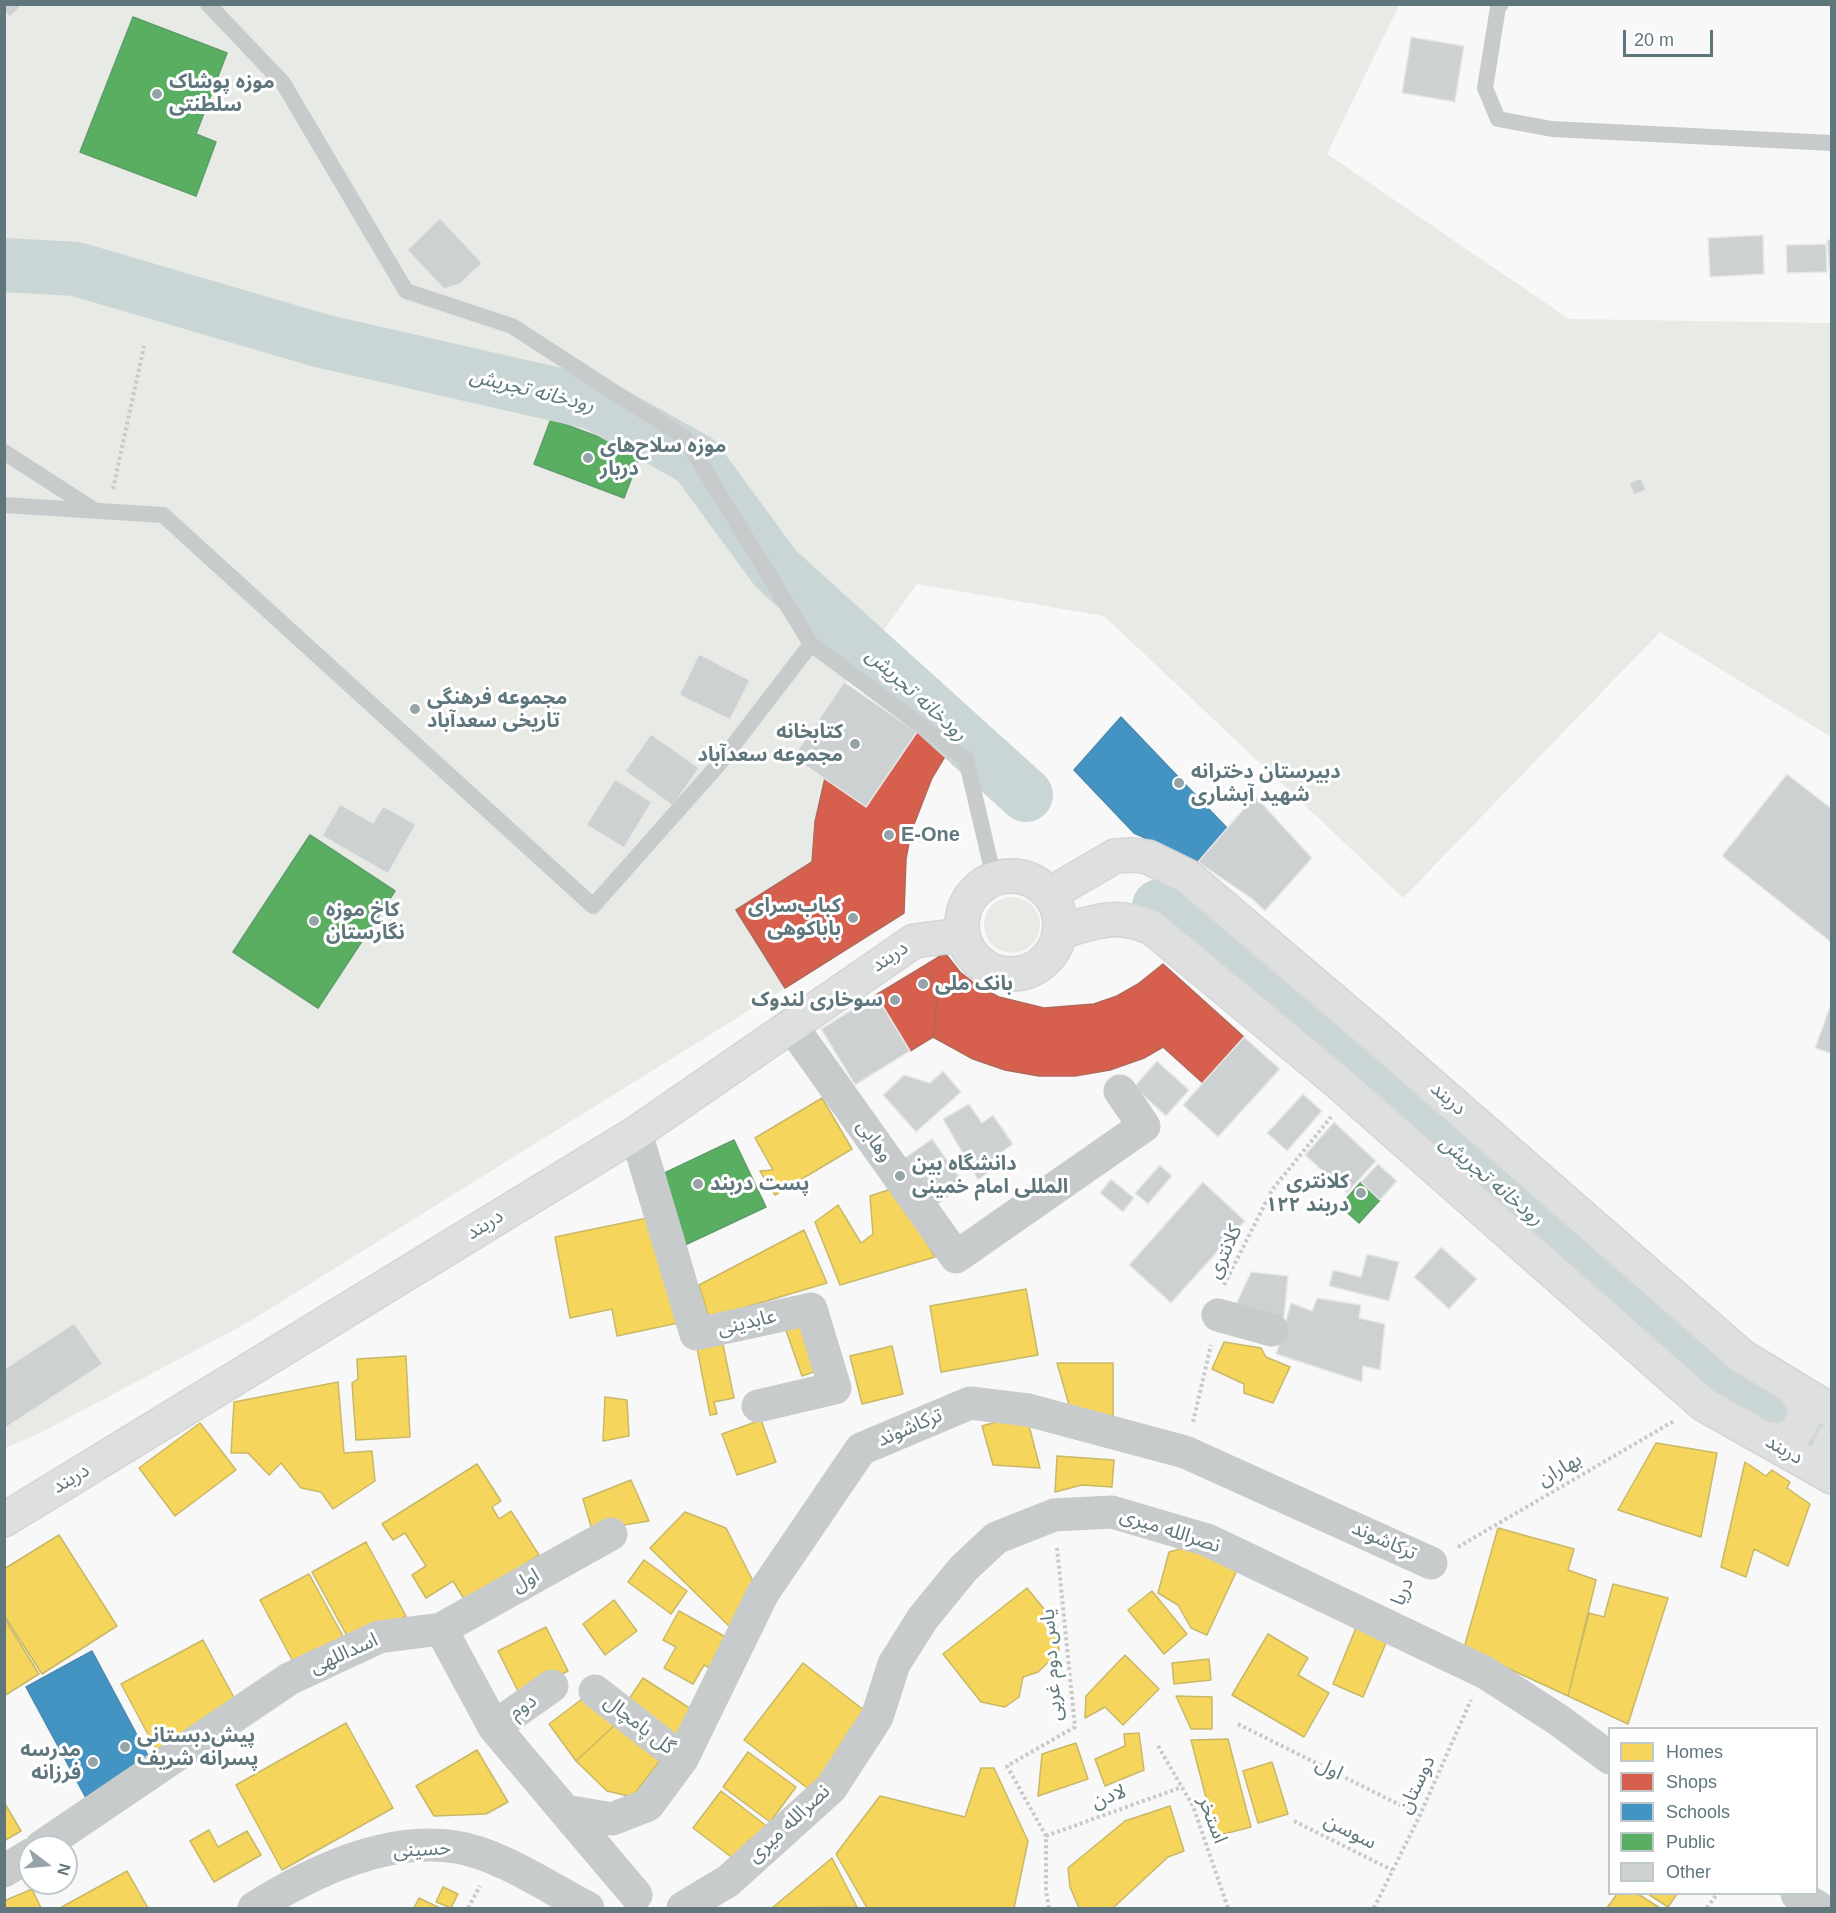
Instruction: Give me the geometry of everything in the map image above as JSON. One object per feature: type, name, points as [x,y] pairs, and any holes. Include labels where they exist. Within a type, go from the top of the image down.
[{"type":"main road","name":"دربند","points":[[1050,894],[1114,856],[1132,855],[1148,858],[1187,876],[1373,1034],[1743,1357],[1832,1412]]},
{"type":"main road","points":[[1009,875],[1024,877],[1038,884],[1050,894],[1056,905],[1059,932],[1055,946],[1046,959],[1034,968],[1020,973],[1004,974],[989,969],[977,961],[967,949],[962,935],[962,921],[968,901],[981,885],[994,878],[1009,875]]},
{"type":"main road","name":"دربند","points":[[1059,932],[1114,918],[1133,920],[1152,928],[1350,1093],[1703,1404],[1832,1475]]},
{"type":"main road","name":"دربند","points":[[4,1520],[636,1132],[914,941],[962,935]]},
{"type":"main road","points":[[1765,1439],[1784,1439],[1799,1428],[1805,1408],[1796,1390]]},
{"type":"main road","points":[[1832,1441],[1826,1455],[1832,1475]]},
{"type":"street","name":"وهابی","points":[[791,1025],[956,1257],[1144,1126],[1120,1091]]},
{"type":"street","name":"عابدینی","points":[[636,1132],[696,1334],[811,1309],[835,1388],[758,1406]]},
{"type":"street","points":[[1218,1315],[1272,1330]]},
{"type":"street","name":"ترکاشوند","points":[[565,1811],[612,1819],[648,1805],[682,1759],[763,1593],[861,1449],[970,1403],[1028,1410],[1185,1452],[1431,1563]]},
{"type":"street","name":"نصرالله میری","points":[[682,1908],[728,1881],[831,1788],[877,1717],[894,1664],[923,1618],[963,1569],[996,1538],[1054,1515],[1112,1512],[1207,1540],[1484,1672],[1557,1719],[1608,1757]]},
{"type":"street","name":"اول","points":[[441,1629],[611,1534]]},
{"type":"street","points":[[441,1629],[494,1727],[565,1811],[626,1902],[659,1897],[674,1908]]},
{"type":"street","name":"اسداللهی","points":[[59,1835],[289,1679],[379,1637],[441,1629]]},
{"type":"street","name":"دوم","points":[[494,1727],[552,1686]]},
{"type":"street","name":"گل پامچال","points":[[595,1691],[682,1759]]},
{"type":"street","name":"حسینی","points":[[254,1908],[287,1887],[354,1858],[409,1846],[456,1847],[496,1860],[588,1908]]},
{"type":"street","points":[[4,1871],[18,1862]]},
{"type":"street","points":[[1800,1895],[1819,1908]]},
{"type":"lane","points":[[208,4],[283,83],[406,291],[512,326],[685,438],[811,644],[966,759],[994,878]]},
{"type":"lane","points":[[1501,4],[1498,7],[1485,88],[1498,119],[1552,129],[1832,142]]},
{"type":"lane","points":[[4,452],[101,511]]},
{"type":"lane","points":[[4,505],[163,515],[593,906],[719,764],[811,644]]},
{"type":"path","points":[[101,511],[144,346]]},
{"type":"path","name":"کلانتری","points":[[1185,1452],[1225,1283],[1272,1190],[1350,1093]]},
{"type":"path","name":"بهاران","points":[[1431,1563],[1703,1404]]},
{"type":"path","name":"یاس دوم غربی","points":[[1048,1908],[1046,1836],[1007,1766],[1075,1727],[1054,1515]]},
{"type":"path","name":"دوستان","points":[[1374,1908],[1420,1815],[1484,1672]]},
{"type":"path","name":"اول","points":[[1238,1724],[1420,1815]]},
{"type":"path","name":"استخر","points":[[1158,1746],[1193,1806],[1228,1908]]},
{"type":"path","name":"لادن","points":[[1046,1836],[1182,1787]]},
{"type":"path","name":"سوسن","points":[[1294,1821],[1392,1870]]},
{"type":"path","points":[[1707,1908],[1716,1895]]},
{"type":"shaded area","name":"مجموعه فرهنگی تاریخی سعدآباد","points":[[5,5],[1399,5],[1327,154],[1569,319],[1831,323],[1831,737],[1660,632],[1403,898],[1104,616],[917,584],[793,756],[825,778],[815,822],[812,862],[736,910],[785,988],[247,1323],[36,1435],[5,1448]]},
{"type":"shaded area","points":[[1007,897],[1017,897],[1032,905],[1038,914],[1040,925],[1038,936],[1032,945],[1017,953],[1007,953],[996,948],[989,941],[984,930],[984,920],[989,909],[996,902]]},
{"type":"building: Homes","points":[[822,1098],[852,1149],[775,1195],[760,1171],[773,1170],[755,1138]]},
{"type":"building: Homes","points":[[894,1188],[935,1257],[840,1285],[815,1222],[838,1205],[861,1243],[873,1234],[870,1196]]},
{"type":"building: Homes","points":[[657,1216],[678,1323],[617,1336],[612,1309],[570,1318],[555,1237]]},
{"type":"building: Homes","points":[[804,1230],[827,1283],[709,1318],[699,1285]]},
{"type":"building: Homes","points":[[1026,1289],[1038,1355],[941,1372],[930,1306]]},
{"type":"building: Homes","points":[[783,1322],[810,1327],[825,1368],[802,1376]]},
{"type":"building: Homes","points":[[721,1335],[734,1398],[714,1402],[717,1414],[710,1415],[697,1348]]},
{"type":"building: Homes","points":[[1224,1342],[1261,1348],[1266,1357],[1290,1367],[1273,1403],[1244,1393],[1244,1384],[1212,1369]]},
{"type":"building: Homes","points":[[892,1346],[903,1394],[862,1404],[850,1356]]},
{"type":"building: Homes","points":[[406,1356],[410,1437],[356,1440],[352,1383],[358,1379],[357,1359]]},
{"type":"building: Homes","points":[[1057,1363],[1113,1363],[1113,1428],[1071,1412]]},
{"type":"building: Homes","points":[[338,1382],[344,1453],[372,1451],[375,1481],[333,1509],[321,1492],[301,1488],[281,1463],[269,1475],[248,1453],[231,1453],[234,1402]]},
{"type":"building: Homes","points":[[605,1397],[627,1400],[629,1436],[603,1441]]},
{"type":"building: Homes","points":[[1026,1414],[1040,1468],[993,1465],[982,1426]]},
{"type":"building: Homes","points":[[761,1420],[776,1462],[737,1475],[722,1434]]},
{"type":"building: Homes","points":[[200,1423],[236,1470],[175,1516],[139,1468]]},
{"type":"building: Homes","points":[[1656,1443],[1717,1453],[1701,1537],[1618,1510]]},
{"type":"building: Homes","points":[[1057,1456],[1114,1460],[1112,1487],[1082,1485],[1055,1492]]},
{"type":"building: Homes","points":[[1745,1462],[1766,1476],[1772,1470],[1790,1482],[1787,1488],[1810,1504],[1788,1566],[1754,1549],[1746,1577],[1721,1567]]},
{"type":"building: Homes","points":[[477,1464],[501,1501],[492,1507],[499,1519],[511,1511],[539,1555],[466,1602],[453,1581],[426,1598],[412,1575],[426,1566],[405,1533],[393,1540],[382,1524]]},
{"type":"building: Homes","points":[[631,1480],[649,1521],[592,1530],[583,1499]]},
{"type":"building: Homes","points":[[685,1512],[726,1528],[754,1583],[731,1628],[650,1548]]},
{"type":"building: Homes","points":[[1498,1528],[1574,1549],[1568,1570],[1596,1580],[1568,1696],[1464,1648]]},
{"type":"building: Homes","points":[[59,1535],[117,1626],[42,1674],[4,1615],[4,1569]]},
{"type":"building: Homes","points":[[366,1542],[406,1616],[352,1645],[312,1572]]},
{"type":"building: Homes","points":[[1191,1546],[1238,1568],[1207,1635],[1191,1628],[1178,1605],[1158,1593],[1169,1552]]},
{"type":"building: Homes","points":[[644,1560],[687,1591],[671,1614],[628,1582]]},
{"type":"building: Homes","points":[[309,1574],[345,1640],[296,1667],[260,1600]]},
{"type":"building: Homes","points":[[1613,1584],[1668,1598],[1628,1724],[1568,1696],[1589,1613],[1604,1617]]},
{"type":"building: Homes","points":[[1027,1588],[1057,1625],[1059,1652],[1038,1672],[1023,1677],[1019,1697],[1005,1707],[981,1702],[943,1654]]},
{"type":"building: Homes","points":[[1152,1591],[1187,1634],[1164,1654],[1128,1610]]},
{"type":"building: Homes","points":[[614,1600],[637,1631],[605,1655],[583,1624]]},
{"type":"building: Homes","points":[[679,1611],[731,1640],[714,1670],[704,1665],[693,1684],[664,1668],[676,1647],[663,1640]]},
{"type":"building: Homes","points":[[4,1618],[39,1674],[4,1696]]},
{"type":"building: Homes","points":[[1358,1623],[1389,1636],[1363,1697],[1333,1684]]},
{"type":"building: Homes","points":[[546,1627],[568,1671],[520,1695],[498,1651]]},
{"type":"building: Homes","points":[[1268,1634],[1308,1658],[1298,1675],[1329,1693],[1304,1737],[1232,1695]]},
{"type":"building: Homes","points":[[203,1640],[239,1707],[157,1751],[121,1684]]},
{"type":"building: Homes","points":[[1125,1655],[1159,1689],[1123,1725],[1105,1707],[1085,1718],[1086,1696]]},
{"type":"building: Homes","points":[[1209,1659],[1211,1680],[1174,1684],[1172,1663]]},
{"type":"building: Homes","points":[[803,1663],[869,1714],[810,1790],[744,1740]]},
{"type":"building: Homes","points":[[643,1678],[694,1711],[678,1736],[627,1702]]},
{"type":"building: Homes","points":[[1176,1696],[1212,1697],[1212,1729],[1191,1729]]},
{"type":"building: Homes","points":[[582,1699],[616,1724],[576,1761],[549,1724]]},
{"type":"building: Homes","points":[[346,1723],[393,1808],[282,1870],[236,1785]]},
{"type":"building: Homes","points":[[616,1724],[662,1758],[632,1797],[607,1791],[576,1761]]},
{"type":"building: Homes","points":[[1139,1733],[1144,1770],[1105,1786],[1095,1759],[1125,1746],[1124,1734]]},
{"type":"building: Homes","points":[[1228,1739],[1251,1827],[1216,1836],[1191,1740]]},
{"type":"building: Homes","points":[[1076,1743],[1088,1779],[1038,1796],[1042,1754]]},
{"type":"building: Homes","points":[[477,1750],[508,1802],[486,1814],[434,1816],[416,1786]]},
{"type":"building: Homes","points":[[748,1752],[796,1787],[770,1822],[723,1787]]},
{"type":"building: Homes","points":[[1272,1762],[1288,1814],[1258,1823],[1243,1771]]},
{"type":"building: Homes","points":[[981,1768],[994,1768],[1028,1841],[1014,1908],[867,1908],[836,1854],[880,1796],[965,1817]]},
{"type":"building: Homes","points":[[721,1791],[772,1830],[758,1848],[749,1840],[734,1859],[693,1828]]},
{"type":"building: Homes","points":[[4,1802],[21,1831],[4,1841]]},
{"type":"building: Homes","points":[[1170,1806],[1184,1851],[1168,1857],[1113,1908],[1079,1908],[1070,1887],[1068,1868],[1125,1821]]},
{"type":"building: Homes","points":[[209,1830],[218,1847],[247,1831],[261,1855],[214,1882],[190,1841]]},
{"type":"building: Homes","points":[[832,1858],[857,1907],[772,1908]]},
{"type":"building: Homes","points":[[127,1871],[148,1908],[60,1908]]},
{"type":"building: Homes","points":[[443,1887],[458,1894],[451,1908],[436,1902]]},
{"type":"building: Homes","points":[[18,1895],[35,1895],[41,1908],[4,1908],[4,1901]]},
{"type":"building: Homes","points":[[1616,1895],[1640,1895],[1660,1908],[1607,1908]]},
{"type":"building: Homes","points":[[1650,1895],[1676,1895],[1668,1907]]},
{"type":"building: Homes","points":[[419,1898],[440,1908],[414,1908]]},
{"type":"building: Shops","points":[[917,732],[947,753],[932,778],[911,832],[906,859],[904,913],[785,988],[736,910],[812,862],[815,822],[825,778],[866,807]]},
{"type":"building: Shops","points":[[945,953],[960,972],[978,986],[999,997],[1044,1008],[1094,1004],[1117,996],[1138,984],[1163,964],[1244,1037],[1203,1083],[1163,1047],[1144,1058],[1110,1070],[1075,1076],[1039,1076],[1005,1070],[973,1059],[933,1037],[938,988],[924,966]]},
{"type":"building: Shops","points":[[924,966],[938,988],[933,1037],[910,1051],[876,995]]},
{"type":"building: Schools","points":[[1121,717],[1227,828],[1198,862],[1134,833],[1074,770]]},
{"type":"building: Schools","points":[[92,1651],[152,1763],[86,1798],[26,1687]]},
{"type":"building: Public","name":"موزه پوشاک سلطنتی","points":[[133,17],[227,53],[196,134],[216,142],[196,196],[80,152]]},
{"type":"building: Public","name":"موزه سلاح‌های دربار","points":[[551,419],[641,453],[624,498],[534,464]]},
{"type":"building: Public","name":"کاخ موزه نگارستان","points":[[310,835],[395,891],[318,1008],[233,952]]},
{"type":"building: Public","points":[[734,1140],[766,1207],[685,1245],[654,1178]]},
{"type":"building: Public","points":[[1361,1182],[1380,1200],[1359,1223],[1340,1206]]},
{"type":"building: Other","points":[[4,4],[23,4],[10,17],[4,11]]},
{"type":"building: Other","points":[[1411,37],[1464,46],[1455,102],[1402,93]]},
{"type":"building: Other","points":[[440,218],[482,263],[460,284],[444,289],[407,250]]},
{"type":"building: Other","points":[[1763,235],[1764,274],[1710,277],[1708,238]]},
{"type":"building: Other","points":[[1827,240],[1832,240],[1832,280],[1830,280]]},
{"type":"building: Other","points":[[1826,244],[1827,272],[1787,273],[1786,245]]},
{"type":"building: Other","points":[[1641,478],[1646,490],[1634,495],[1629,483]]},
{"type":"building: Other","points":[[699,654],[750,680],[730,720],[679,695]]},
{"type":"building: Other","name":"کتابخانه مجموعه سعدآباد","points":[[844,682],[917,732],[866,807],[793,757]]},
{"type":"building: Other","points":[[651,734],[699,768],[673,806],[625,771]]},
{"type":"building: Other","points":[[1787,774],[1832,809],[1832,943],[1722,856]]},
{"type":"building: Other","points":[[615,779],[652,802],[624,848],[586,825]]},
{"type":"building: Other","points":[[1255,796],[1312,858],[1265,911],[1251,898],[1198,862]]},
{"type":"building: Other","points":[[340,804],[373,823],[383,806],[416,824],[388,874],[322,836]]},
{"type":"building: Other","points":[[876,995],[910,1051],[855,1085],[821,1029]]},
{"type":"building: Other","points":[[1832,1001],[1832,1054],[1815,1048]]},
{"type":"building: Other","points":[[1244,1037],[1280,1069],[1218,1137],[1183,1105]]},
{"type":"building: Other","points":[[1157,1061],[1189,1090],[1166,1116],[1134,1087]]},
{"type":"building: Other","points":[[943,1071],[961,1092],[916,1132],[883,1095],[904,1075],[930,1083]]},
{"type":"building: Other","points":[[1303,1094],[1322,1111],[1287,1151],[1267,1133]]},
{"type":"building: Other","points":[[969,1104],[982,1123],[993,1115],[1013,1144],[1002,1152],[1004,1161],[978,1180],[943,1119]]},
{"type":"building: Other","points":[[1334,1122],[1376,1161],[1347,1193],[1305,1155]]},
{"type":"building: Other","points":[[932,1139],[965,1185],[935,1206],[902,1160]]},
{"type":"building: Other","points":[[1378,1164],[1397,1181],[1380,1200],[1361,1182]]},
{"type":"building: Other","points":[[1160,1165],[1172,1176],[1148,1204],[1135,1193]]},
{"type":"building: Other","points":[[1111,1179],[1134,1198],[1123,1212],[1100,1193]]},
{"type":"building: Other","points":[[1203,1182],[1245,1221],[1171,1303],[1129,1265]]},
{"type":"building: Other","points":[[1441,1247],[1477,1279],[1449,1309],[1414,1277]]},
{"type":"building: Other","points":[[1367,1254],[1399,1262],[1389,1301],[1329,1286],[1333,1270],[1361,1277]]},
{"type":"building: Other","points":[[1251,1272],[1288,1276],[1284,1318],[1232,1313]]},
{"type":"building: Other","points":[[1317,1298],[1361,1305],[1359,1318],[1385,1324],[1380,1370],[1363,1366],[1362,1382],[1276,1354],[1291,1303],[1312,1311]]},
{"type":"building: Other","points":[[74,1323],[103,1364],[4,1429],[4,1369]]},
{"type":"waterway","name":"رودخانه تجریش","points":[[4,265],[76,269],[322,341],[594,403],[696,460],[776,569],[1026,795]]},
{"type":"waterway","name":"رودخانه تجریش","points":[[1159,906],[1755,1400],[1832,1446]]},
{"type":"place","name":"موزه پوشاک سلطنتی","points":[[157,94]]},
{"type":"place","name":"موزه سلاح‌های دربار","points":[[588,458]]},
{"type":"place","name":"مجموعه فرهنگی تاریخی سعدآباد","points":[[415,709]]},
{"type":"place","name":"کتابخانه مجموعه سعدآباد","points":[[855,744]]},
{"type":"place","name":"دبیرستان دخترانه شهید آبشاری","points":[[1179,783]]},
{"type":"place","name":"E-One","points":[[889,835]]},
{"type":"place","name":"کباب‌سرای باباکوهی","points":[[853,918]]},
{"type":"place","name":"کاخ موزه نگارستان","points":[[314,921]]},
{"type":"place","name":"بانک ملی","points":[[923,984]]},
{"type":"place","name":"سوخاری لندوک","points":[[895,1000]]},
{"type":"place","name":"دانشگاه بین المللی امام خمینی","points":[[900,1176]]},
{"type":"place","name":"پست دربند","points":[[698,1184]]},
{"type":"place","name":"کلانتری ۱۲۲ دربند","points":[[1361,1193]]},
{"type":"place","name":"پیش‌دبستانی پسرانه شریف","points":[[125,1747]]},
{"type":"place","name":"مدرسه فرزانه","points":[[93,1762]]}]
